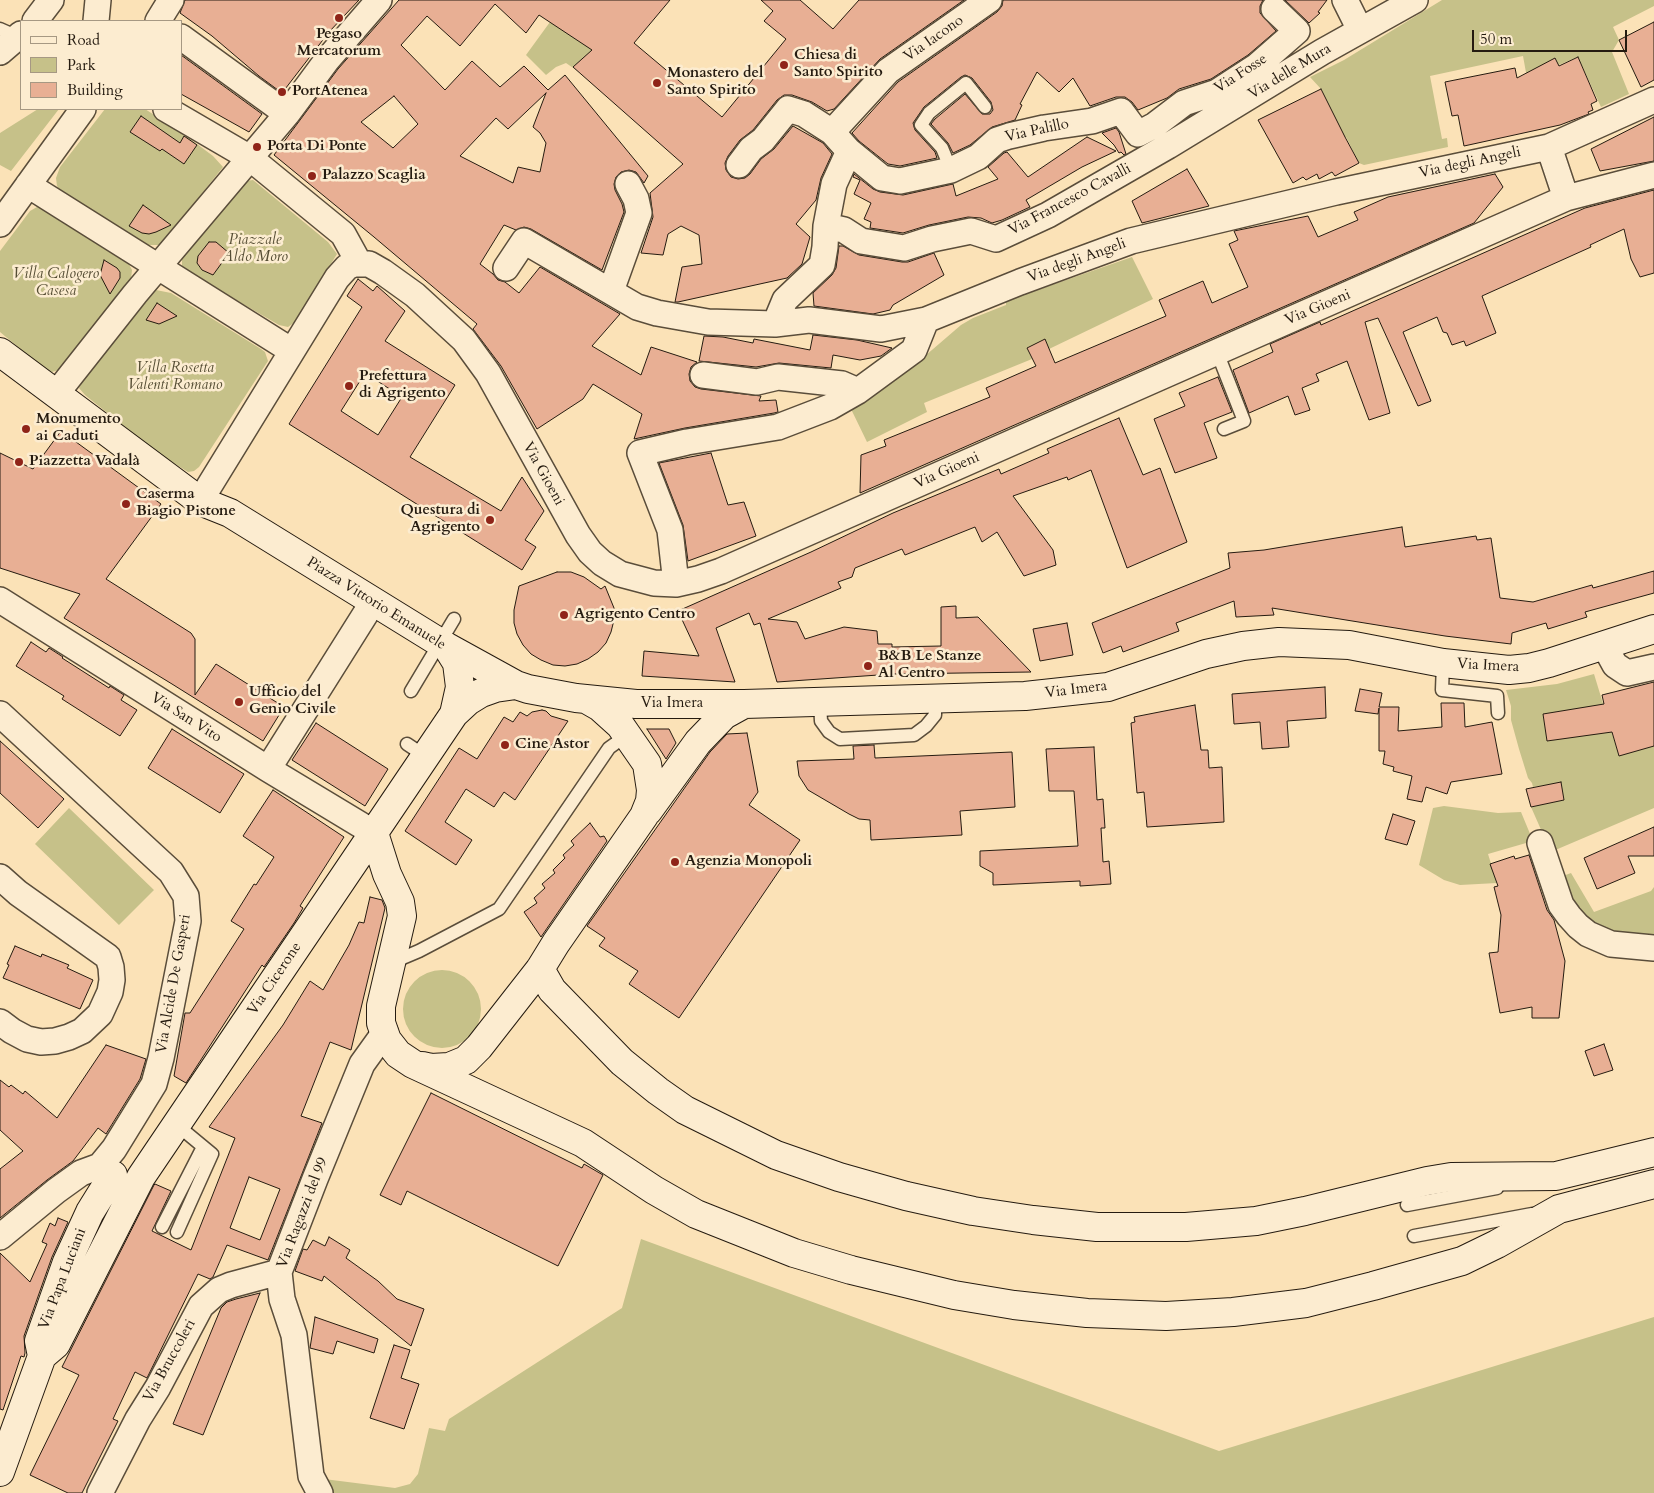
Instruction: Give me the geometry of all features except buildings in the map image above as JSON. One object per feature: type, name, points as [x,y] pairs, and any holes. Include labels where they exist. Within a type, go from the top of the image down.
[{"type":"main road","points":[[0,352],[200,501]]},
{"type":"main road","name":"Piazza Vittorio Emanuele","points":[[200,501],[230,513],[443,645],[457,663],[460,673],[460,687],[454,714],[416,750],[408,780]]},
{"type":"main road","name":"Via Imera","points":[[516,685],[528,689],[586,699],[636,704],[744,704],[1025,696],[1108,687],[1206,654],[1243,646],[1279,642],[1349,645],[1443,663],[1491,669],[1529,668],[1654,630]]},
{"type":"main road","points":[[443,645],[516,685]]},
{"type":"main road","points":[[454,714],[468,701],[481,693],[495,688],[516,685]]},
{"type":"main road","points":[[586,699],[611,716],[647,764],[651,790],[650,800],[644,816]]},
{"type":"main road","points":[[413,1064],[431,1068],[449,1067],[466,1060],[479,1047],[540,969],[644,816],[698,742],[724,715],[744,704]]},
{"type":"main road","name":"Via Cicerone","points":[[42,1356],[56,1344],[141,1177],[408,780]]},
{"type":"main road","points":[[374,833],[387,874],[400,902],[402,916],[393,962],[381,1006],[381,1023],[384,1032],[387,1040],[398,1054],[413,1064],[583,1143],[654,1190],[696,1214],[794,1253],[851,1270],[954,1295],[1014,1305],[1086,1313],[1166,1316],[1233,1312],[1306,1303],[1462,1261],[1498,1244],[1559,1209],[1654,1184]]},
{"type":"main road","points":[[540,969],[552,990],[622,1062],[684,1110],[776,1155],[839,1177],[906,1196],[973,1211],[1097,1227],[1186,1227],[1256,1221],[1427,1181],[1451,1177],[1556,1176],[1654,1152]]},
{"type":"main road","points":[[107,1171],[141,1177]]},
{"type":"main road","name":"Via Papa Luciani","points":[[0,1472],[42,1356],[39,1341],[67,1262],[107,1171]]},
{"type":"street","points":[[30,20],[51,0]]},
{"type":"street","points":[[96,20],[98,0]]},
{"type":"street","points":[[56,394],[158,266],[287,114],[327,60],[380,0]]},
{"type":"street","name":"Via Iacono","points":[[832,132],[888,71],[989,0]]},
{"type":"street","points":[[1345,0],[1360,30]]},
{"type":"street","name":"Via delle Mura","points":[[1154,135],[1415,0]]},
{"type":"street","name":"Via Fosse","points":[[1154,135],[1184,103],[1217,92],[1257,66],[1297,31],[1274,9]]},
{"type":"street","points":[[182,38],[287,114]]},
{"type":"street","name":"Via degli Angeli","points":[[506,268],[524,241],[611,290],[637,307],[657,313],[708,322],[775,324],[809,320],[881,330],[926,320],[1020,282],[1131,241],[1336,192],[1549,147],[1654,100]]},
{"type":"street","points":[[739,165],[752,149],[763,140],[788,109],[804,114],[832,132]]},
{"type":"street","points":[[0,224],[82,110]]},
{"type":"street","points":[[168,110],[250,158],[343,234],[359,264],[347,267],[342,272],[200,501]]},
{"type":"street","name":"Via Palillo","points":[[832,132],[849,151],[882,178],[900,181],[951,170],[978,157],[997,140],[1009,136],[1044,128],[1092,121],[1121,111],[1154,135]]},
{"type":"street","name":"Via Francesco Cavalli","points":[[826,226],[844,230],[861,241],[904,248],[932,239],[971,231],[996,239],[1048,215],[1154,135]]},
{"type":"street","points":[[1549,147],[1566,198]]},
{"type":"street","points":[[775,324],[785,300],[822,265],[826,226],[834,184],[849,151]]},
{"type":"street","name":"Via Gioeni","points":[[359,264],[370,264],[415,295],[464,340],[488,373],[578,535],[590,552],[602,564],[620,574],[654,583],[676,584],[721,571],[1566,198],[1654,175]]},
{"type":"street","points":[[611,290],[639,213],[636,199],[628,184]]},
{"type":"street","points":[[28,185],[292,351]]},
{"type":"street","points":[[676,584],[670,530],[640,454],[687,442],[778,427],[830,406],[858,391],[914,350],[926,320]]},
{"type":"street","points":[[703,375],[757,382],[778,377],[842,384],[858,391]]},
{"type":"street","name":"Via San Vito","points":[[0,600],[268,769],[374,833]]},
{"type":"street","points":[[268,769],[373,602]]},
{"type":"street","points":[[1604,645],[1615,665],[1627,673],[1654,668]]},
{"type":"street","name":"Via Alcide De Gasperi","points":[[0,714],[171,872],[186,896],[188,921],[161,1058],[154,1084],[114,1149],[107,1171]]},
{"type":"street","points":[[1540,843],[1561,905],[1578,926],[1599,940],[1611,944],[1654,948]]},
{"type":"street","points":[[0,877],[18,893],[108,957],[112,967],[112,980],[108,998],[100,1014],[82,1031],[69,1037],[41,1042],[27,1039],[0,1022]]},
{"type":"street","name":"Via Ragazzi del 99","points":[[312,1487],[294,1336],[282,1299],[279,1272],[362,1064],[384,1032]]},
{"type":"street","points":[[0,1237],[81,1173],[107,1171]]},
{"type":"street","name":"Via Bruccoleri","points":[[100,1493],[138,1419],[158,1387],[201,1306],[219,1290],[230,1285],[279,1272]]},
{"type":"lane","points":[[951,170],[942,148],[921,125],[929,113],[966,83],[985,107]]},
{"type":"lane","points":[[1217,352],[1244,421],[1224,429]]},
{"type":"lane","points":[[411,691],[443,645],[454,619]]},
{"type":"lane","points":[[1443,663],[1442,690],[1497,696],[1498,713]]},
{"type":"lane","points":[[820,702],[820,721],[829,732],[840,739],[914,735],[926,726],[935,715],[935,698]]},
{"type":"lane","points":[[393,962],[419,951],[499,908],[609,748],[627,735]]},
{"type":"lane","points":[[177,1125],[212,1154],[177,1232]]},
{"type":"lane","points":[[162,1227],[203,1147]]},
{"type":"lane","points":[[1407,1205],[1556,1176]]},
{"type":"lane","points":[[1414,1236],[1559,1209]]},
{"type":"green space","points":[[566,0],[640,0],[579,72],[566,63],[556,67],[546,75],[526,55]]},
{"type":"green space","points":[[1442,0],[1654,0],[1654,6],[1613,27],[1619,40],[1612,52],[1629,94],[1601,107],[1578,57],[1527,78],[1523,56],[1430,76],[1442,139],[1447,138],[1448,147],[1364,165],[1359,163],[1346,137],[1336,142],[1336,120],[1321,89],[1310,77],[1344,60]]},
{"type":"green space","points":[[36,110],[58,110],[11,171],[0,165],[0,133]]},
{"type":"green space","points":[[104,110],[147,110],[185,135],[213,156],[223,167],[168,236],[159,245],[146,245],[62,195],[57,186],[56,178],[60,167]]},
{"type":"green space","name":"Piazzale Aldo Moro","points":[[253,180],[328,242],[337,254],[295,322],[288,327],[279,325],[190,273],[182,266],[182,254],[246,181]]},
{"type":"green space","name":"Villa Calogero Casesa","points":[[37,207],[124,260],[132,270],[131,279],[126,287],[62,369],[52,372],[42,367],[0,332],[0,251],[30,211]]},
{"type":"green space","points":[[1132,257],[1153,299],[1049,349],[1044,340],[1027,348],[1032,359],[924,403],[927,412],[867,442],[851,409],[885,388],[961,325],[973,318],[1006,305],[1006,301]]},
{"type":"green space","name":"Villa Rosetta Valenti Romano","points":[[156,290],[171,293],[261,349],[265,352],[268,361],[199,467],[194,471],[188,472],[156,452],[85,395],[79,388],[84,377]]},
{"type":"green space","points":[[1594,674],[1619,756],[1654,746],[1654,808],[1553,851],[1550,850],[1531,807],[1564,800],[1561,783],[1533,787],[1528,778],[1519,749],[1511,720],[1511,706],[1506,690],[1557,684]],"holes":[[[1575,709],[1591,734],[1547,741],[1543,714]]]},
{"type":"green space","points":[[1444,806],[1498,813],[1521,812],[1533,841],[1488,854],[1497,883],[1460,885],[1444,880],[1419,865],[1433,808]]},
{"type":"green space","points":[[69,808],[154,890],[119,925],[35,844]]},
{"type":"green space","points":[[1571,873],[1594,912],[1651,891],[1654,887],[1654,935],[1596,929],[1577,908],[1563,876]]},
{"type":"green space","points":[[434,970],[450,970],[464,976],[475,987],[481,1001],[481,1017],[475,1031],[464,1042],[450,1048],[434,1048],[420,1042],[409,1031],[403,1017],[403,1001],[409,987],[420,976]]},
{"type":"green space","points":[[641,1239],[1219,1451],[1654,1317],[1654,1493],[327,1493],[324,1479],[395,1488],[410,1484],[418,1474],[429,1428],[445,1431],[449,1419],[622,1308]]},
{"type":"place","name":"Pegaso Mercatorum","points":[[339,18]]},
{"type":"place","name":"Chiesa di Santo Spirito","points":[[784,65]]},
{"type":"place","name":"Monastero del Santo Spirito","points":[[657,83]]},
{"type":"place","name":"PortAtenea","points":[[282,92]]},
{"type":"place","name":"Porta Di Ponte","points":[[257,147]]},
{"type":"place","name":"Palazzo Scaglia","points":[[312,176]]},
{"type":"place","name":"Prefettura di Agrigento","points":[[349,386]]},
{"type":"place","name":"Monumento ai Caduti","points":[[26,429]]},
{"type":"place","name":"Piazzetta Vadalà","points":[[19,462]]},
{"type":"place","name":"Caserma Biagio Pistone","points":[[126,504]]},
{"type":"place","name":"Questura di Agrigento","points":[[490,520]]},
{"type":"place","name":"Agrigento Centro","points":[[564,615]]},
{"type":"place","name":"B&B Le Stanze Al Centro","points":[[868,666]]},
{"type":"place","name":"Ufficio del Genio Civile","points":[[239,702]]},
{"type":"place","name":"Cine Astor","points":[[505,745]]},
{"type":"place","name":"Agenzia Monopoli","points":[[675,862]]}]
